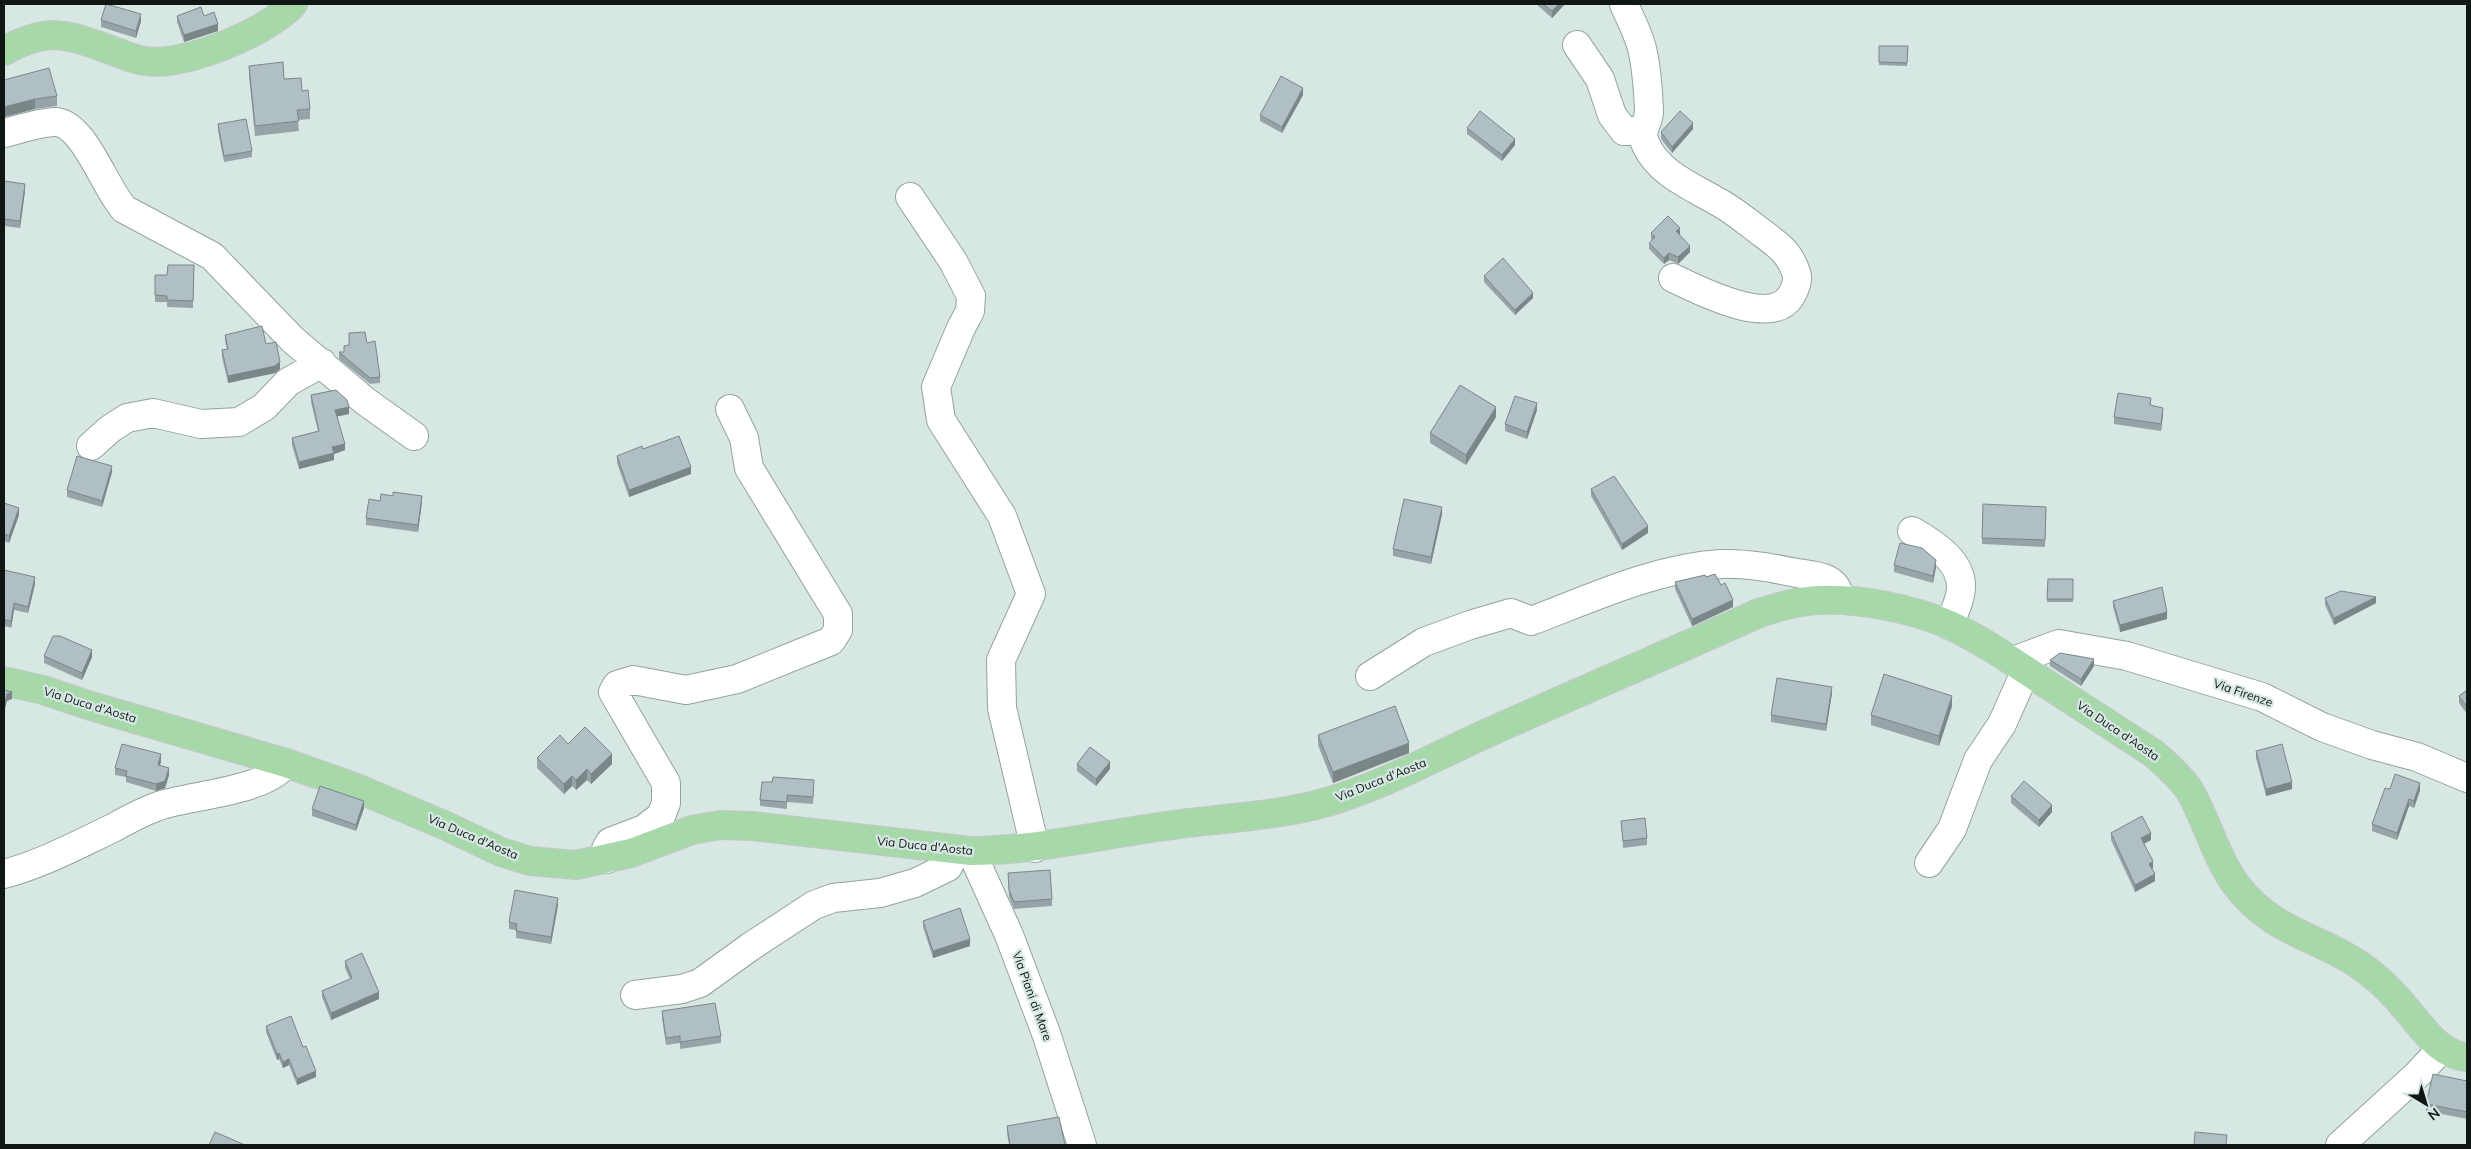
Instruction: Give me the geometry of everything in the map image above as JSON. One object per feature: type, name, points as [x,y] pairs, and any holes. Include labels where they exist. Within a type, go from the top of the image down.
[{"type":"main road","points":[[4,50],[38,35],[56,34],[143,61],[179,60],[247,36],[268,24],[293,4]]},
{"type":"main road","name":"Via Duca d'Aosta","points":[[4,681],[42,690],[286,763],[354,787],[444,825],[501,852],[530,861],[576,865],[631,853],[692,830],[720,825],[752,826],[964,851],[1035,848],[1164,826],[1299,810],[1342,798],[1384,782],[1491,731],[1760,613],[1785,605],[1816,600],[1840,599],[1910,612],[1949,625],[2020,665],[2153,753],[2172,770],[2187,788],[2200,811],[2223,863],[2236,886],[2251,903],[2266,916],[2294,933],[2346,958],[2368,972],[2442,1048],[2460,1057],[2467,1058]]},
{"type":"street","points":[[1624,4],[1643,52],[1650,112],[1642,131],[1646,145],[1659,165],[1672,176],[1727,207],[1779,246],[1791,258],[1798,276],[1794,292],[1788,301],[1774,309],[1752,309],[1706,294],[1673,278]]},
{"type":"street","points":[[1578,45],[1600,79],[1612,115],[1624,131],[1642,131]]},
{"type":"street","points":[[4,133],[56,122],[69,126],[81,138],[114,198],[124,208],[212,256],[293,340],[365,401],[414,436]]},
{"type":"street","points":[[910,198],[953,261],[971,296],[970,311],[936,387],[941,420],[1002,516],[1031,594],[1001,660],[1002,708],[1035,848]]},
{"type":"street","points":[[91,446],[110,429],[127,418],[153,413],[201,424],[239,422],[264,407],[288,382],[322,363]]},
{"type":"street","points":[[607,859],[606,849],[610,842],[644,829],[661,816],[666,803],[666,783],[613,692],[616,685],[633,680],[686,690],[737,679],[831,642],[838,630],[838,614],[749,468],[744,438],[730,409]]},
{"type":"street","points":[[1912,532],[1933,544],[1947,556],[1958,571],[1961,594],[1949,625]]},
{"type":"street","points":[[1370,676],[1424,642],[1470,625],[1511,613],[1531,621],[1649,577],[1686,568],[1722,564],[1760,566],[1818,576],[1834,582],[1838,588],[1840,599]]},
{"type":"street","name":"Via Firenze","points":[[2020,665],[2059,644],[2127,656],[2262,697],[2322,727],[2372,745],[2417,757],[2467,778]]},
{"type":"street","points":[[1929,863],[1952,829],[1978,760],[2002,724],[2020,665]]},
{"type":"street","points":[[4,874],[55,856],[161,805],[194,796],[234,789],[266,779],[280,771],[286,763]]},
{"type":"street","points":[[635,995],[682,989],[700,983],[814,905],[833,898],[880,893],[915,883],[948,867],[964,851]]},
{"type":"street","name":"Via Piani di Mare","points":[[964,851],[1009,936],[1046,1033],[1082,1145]]},
{"type":"street","points":[[2340,1145],[2418,1074],[2442,1048]]},
{"type":"building","points":[[106,4],[141,14],[136,31],[101,20]]},
{"type":"building","points":[[1543,4],[1559,4],[1552,11]]},
{"type":"building","points":[[201,7],[204,16],[214,12],[218,24],[184,35],[177,16]]},
{"type":"building","points":[[1879,46],[1908,46],[1907,63],[1879,62]]},
{"type":"building","points":[[283,62],[284,79],[301,78],[302,91],[308,90],[310,109],[297,110],[299,121],[255,126],[249,66]]},
{"type":"building","points":[[49,68],[57,96],[35,99],[4,107],[4,80]]},
{"type":"building","points":[[1281,76],[1303,88],[1282,127],[1260,115]]},
{"type":"building","points":[[1480,111],[1515,139],[1502,155],[1467,128]]},
{"type":"building","points":[[1680,111],[1693,123],[1672,147],[1661,132]]},
{"type":"building","points":[[246,119],[252,151],[224,156],[218,124]]},
{"type":"building","points":[[4,181],[25,184],[20,221],[4,219]]},
{"type":"building","points":[[1668,216],[1680,228],[1676,231],[1690,246],[1678,257],[1669,253],[1664,258],[1649,243],[1655,237],[1651,233]]},
{"type":"building","points":[[1503,258],[1533,293],[1515,310],[1484,276]]},
{"type":"building","points":[[168,265],[194,265],[193,301],[167,300],[167,296],[155,295],[155,275],[167,275]]},
{"type":"building","points":[[262,326],[266,344],[276,342],[280,362],[275,366],[228,376],[222,350],[228,349],[225,335]]},
{"type":"building","points":[[365,332],[367,343],[375,341],[380,377],[370,378],[339,352],[344,352],[344,346],[349,345],[349,333]]},
{"type":"building","points":[[1460,385],[1496,407],[1466,455],[1430,433]]},
{"type":"building","points":[[336,390],[347,400],[349,407],[335,410],[345,444],[332,447],[334,453],[299,462],[292,438],[319,431],[311,395]]},
{"type":"building","points":[[2118,393],[2151,398],[2150,405],[2163,408],[2161,424],[2114,417]]},
{"type":"building","points":[[1515,396],[1537,403],[1527,432],[1505,424]]},
{"type":"building","points":[[679,436],[691,467],[629,490],[617,456],[642,446],[643,449]]},
{"type":"building","points":[[77,456],[112,466],[102,501],[67,490]]},
{"type":"building","points":[[1614,476],[1648,526],[1622,544],[1591,489]]},
{"type":"building","points":[[393,492],[422,496],[418,525],[366,518],[369,499],[380,501],[381,494],[393,496]]},
{"type":"building","points":[[1404,499],[1442,507],[1431,557],[1393,549]]},
{"type":"building","points":[[4,503],[19,508],[9,536],[4,534]]},
{"type":"building","points":[[1983,504],[2046,507],[2045,540],[1982,538]]},
{"type":"building","points":[[1900,543],[1922,548],[1936,560],[1933,576],[1894,565]]},
{"type":"building","points":[[4,570],[35,577],[28,607],[14,603],[11,621],[5,620],[4,630]]},
{"type":"building","points":[[1715,574],[1721,585],[1725,583],[1733,600],[1692,619],[1675,582]]},
{"type":"building","points":[[2048,579],[2073,579],[2073,599],[2047,599]]},
{"type":"building","points":[[2162,587],[2167,612],[2120,625],[2113,601]]},
{"type":"building","points":[[2341,591],[2376,597],[2334,618],[2325,598]]},
{"type":"building","points":[[53,636],[60,636],[92,650],[82,673],[44,656]]},
{"type":"building","points":[[2060,653],[2094,659],[2081,679],[2050,660]]},
{"type":"building","points":[[1884,674],[1952,696],[1939,736],[1871,715]]},
{"type":"building","points":[[1777,678],[1832,687],[1826,724],[1771,715]]},
{"type":"building","points":[[4,690],[12,692],[7,694],[4,707]]},
{"type":"building","points":[[2467,690],[2467,707],[2459,696]]},
{"type":"building","points":[[1395,706],[1409,743],[1333,772],[1318,735]]},
{"type":"building","points":[[585,727],[612,754],[591,774],[587,769],[576,780],[572,776],[564,784],[537,758],[560,735],[568,744]]},
{"type":"building","points":[[122,744],[161,754],[158,765],[169,768],[165,781],[156,784],[126,776],[127,771],[115,768]]},
{"type":"building","points":[[2282,744],[2292,782],[2266,789],[2256,751]]},
{"type":"building","points":[[1090,747],[1110,762],[1096,779],[1077,764]]},
{"type":"building","points":[[2395,774],[2420,783],[2414,801],[2409,799],[2397,833],[2372,824],[2385,788],[2390,789]]},
{"type":"building","points":[[773,777],[814,780],[813,797],[787,795],[787,802],[760,800],[762,782],[772,782]]},
{"type":"building","points":[[2024,781],[2052,805],[2039,820],[2011,796]]},
{"type":"building","points":[[320,786],[364,801],[356,825],[312,809]]},
{"type":"building","points":[[2142,816],[2151,833],[2141,838],[2153,861],[2149,864],[2155,874],[2135,885],[2111,833]]},
{"type":"building","points":[[1645,818],[1647,838],[1623,841],[1621,821]]},
{"type":"building","points":[[1050,870],[1052,899],[1014,902],[1009,890],[1008,873]]},
{"type":"building","points":[[515,890],[558,898],[551,937],[516,931],[517,924],[509,922]]},
{"type":"building","points":[[960,908],[970,939],[933,951],[923,921]]},
{"type":"building","points":[[362,953],[379,992],[331,1013],[322,991],[352,978],[345,961]]},
{"type":"building","points":[[715,1003],[721,1036],[680,1042],[680,1036],[666,1038],[662,1011]]},
{"type":"building","points":[[291,1016],[303,1047],[306,1046],[316,1071],[297,1079],[289,1059],[283,1062],[279,1053],[277,1054],[266,1026]]},
{"type":"building","points":[[2433,1074],[2467,1081],[2467,1112],[2426,1104]]},
{"type":"building","points":[[1059,1117],[1065,1145],[1010,1145],[1007,1126]]},
{"type":"building","points":[[215,1132],[245,1145],[209,1145]]},
{"type":"building","points":[[2195,1132],[2227,1135],[2226,1145],[2194,1145]]}]
